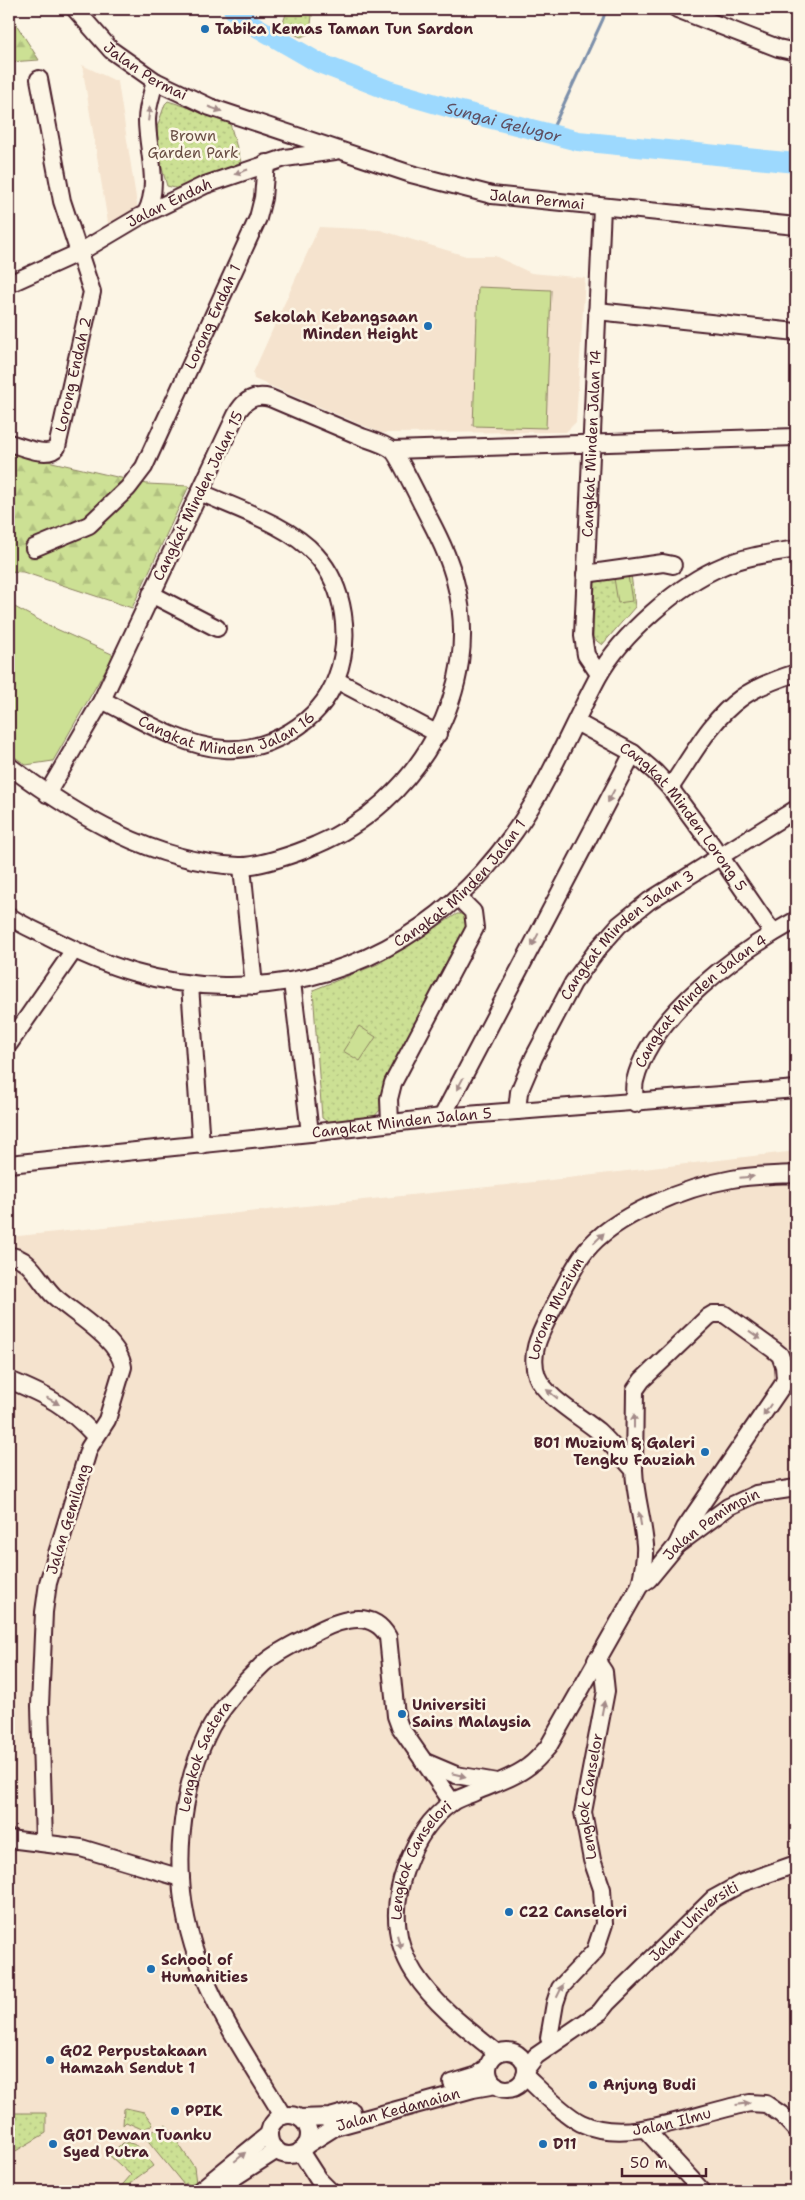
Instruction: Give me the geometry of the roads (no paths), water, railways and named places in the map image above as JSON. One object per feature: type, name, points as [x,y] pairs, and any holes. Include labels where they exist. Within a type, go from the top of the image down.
[{"type":"street","name":"Jalan Permai","points":[[75,9],[111,50],[155,81],[210,107],[411,174],[492,195],[602,208],[796,226]]},
{"type":"street","points":[[678,9],[778,48],[796,52]]},
{"type":"street","name":"Lorong Endah 2","points":[[9,443],[46,453],[54,451],[57,447],[92,292],[62,201],[39,79]]},
{"type":"street","points":[[146,213],[151,204],[153,185],[147,120],[155,81]]},
{"type":"street","points":[[285,158],[291,147],[286,133]]},
{"type":"street","name":"Jalan Endah","points":[[9,284],[80,252],[146,213],[205,185],[285,158],[340,150]]},
{"type":"street","name":"Lorong Endah 1","points":[[34,548],[89,525],[128,488],[144,467],[258,218],[263,198],[266,163]]},
{"type":"street","points":[[153,185],[164,196],[173,199]]},
{"type":"street","name":"Cangkat Minden Jalan 14","points":[[599,674],[591,664],[584,647],[602,208]]},
{"type":"street","points":[[597,311],[796,332]]},
{"type":"street","name":"Cangkat Minden Jalan 15","points":[[47,794],[102,700],[240,408],[250,398],[256,396],[270,398],[393,450]]},
{"type":"street","points":[[9,766],[47,794],[94,822],[142,845],[211,863],[242,866],[300,852],[357,826],[380,808],[406,781],[438,734],[458,673],[462,643],[456,582],[433,526],[393,450],[796,437]]},
{"type":"street","name":"Cangkat Minden Jalan 16","points":[[102,700],[184,740],[224,749],[243,748],[277,740],[294,730],[320,704],[336,680],[341,663],[344,626],[342,604],[329,570],[315,554],[289,532],[200,492]]},
{"type":"street","name":"Cangkat Minden Jalan 1","points":[[9,916],[74,950],[131,973],[190,985],[254,986],[292,982],[334,970],[373,955],[423,926],[459,898],[503,849],[534,802],[599,674],[641,625],[668,599],[686,586],[724,565],[742,559],[796,549]]},
{"type":"street","points":[[586,574],[663,562],[673,565]]},
{"type":"street","points":[[151,594],[217,628]]},
{"type":"street","points":[[670,788],[714,724],[741,698],[771,682],[796,673]]},
{"type":"street","points":[[336,680],[438,734]]},
{"type":"street","name":"Cangkat Minden Lorong 5","points":[[576,722],[633,752],[670,788],[773,933]]},
{"type":"street","points":[[442,1117],[633,752]]},
{"type":"street","name":"Cangkat Minden Jalan 3","points":[[517,1111],[519,1092],[534,1057],[573,983],[597,950],[619,925],[649,901],[796,809]]},
{"type":"street","points":[[242,866],[254,986]]},
{"type":"street","points":[[390,1123],[389,1098],[393,1083],[475,928],[473,912],[459,898]]},
{"type":"street","name":"Cangkat Minden Jalan 4","points":[[635,1104],[635,1082],[648,1050],[663,1028],[696,990],[722,968],[773,933],[796,920]]},
{"type":"street","points":[[9,1044],[74,950]]},
{"type":"street","points":[[292,982],[310,1133]]},
{"type":"street","points":[[190,985],[201,1145]]},
{"type":"street","name":"Cangkat Minden Jalan 5","points":[[9,1164],[201,1145],[442,1117],[635,1104],[796,1089]]},
{"type":"street","name":"Lorong Muzium","points":[[634,1470],[598,1432],[544,1388],[537,1377],[534,1365],[537,1341],[565,1285],[585,1252],[608,1228],[643,1209],[684,1192],[732,1179],[796,1174]]},
{"type":"street","name":"Jalan Gemilang","points":[[9,1256],[20,1259],[36,1273],[54,1296],[88,1321],[121,1359],[123,1368],[107,1420],[89,1448],[48,1583],[44,1612],[40,1706],[44,1842]]},
{"type":"street","points":[[640,1584],[644,1566],[644,1542],[634,1470],[635,1390],[642,1380],[708,1317],[713,1314],[724,1314],[780,1355],[786,1372],[782,1386],[675,1547],[664,1553],[657,1552],[644,1542]]},
{"type":"street","points":[[9,1380],[58,1403],[78,1416],[95,1436]]},
{"type":"street","name":"Jalan Pemimpin","points":[[640,1584],[649,1579],[675,1547],[713,1517],[743,1499],[762,1493],[796,1488]]},
{"type":"street","name":"Lengkok Canselori","points":[[497,2053],[452,2016],[420,1982],[401,1949],[396,1929],[401,1882],[412,1852],[426,1828],[452,1802],[531,1765],[548,1747],[640,1584]]},
{"type":"street","name":"Lengkok Sastera","points":[[283,2116],[213,1999],[199,1967],[190,1939],[181,1878],[182,1840],[194,1768],[207,1734],[218,1714],[262,1665],[276,1653],[324,1627],[356,1618],[367,1619],[384,1630],[390,1645],[396,1716],[400,1727],[452,1802]]},
{"type":"street","name":"Lengkok Canselor","points":[[549,2038],[555,2003],[560,1988],[568,1977],[595,1951],[604,1924],[602,1889],[592,1860],[583,1812],[606,1691],[604,1672],[596,1660]]},
{"type":"street","points":[[423,1761],[456,1774],[497,1782]]},
{"type":"street","points":[[9,1839],[81,1848],[181,1878]]},
{"type":"street","name":"Jalan Universiti","points":[[522,2077],[536,2056],[600,2012],[713,1899],[742,1883],[796,1864]]},
{"type":"street","name":"Jalan Universiti","points":[[514,2052],[523,2051],[549,2038],[598,2004],[607,2003]]},
{"type":"street","points":[[502,2051],[514,2052],[520,2056],[522,2077],[506,2089],[496,2086],[488,2074],[489,2062],[497,2053],[502,2051]]},
{"type":"street","name":"Jalan Kedamaian","points":[[300,2118],[330,2117],[471,2078],[488,2067]]},
{"type":"street","name":"Jalan Ilmu","points":[[522,2077],[579,2122],[593,2128],[616,2130],[645,2129],[750,2103],[766,2104],[782,2115],[796,2130]]},
{"type":"street","name":"Jalan Kedamaian","points":[[303,2149],[335,2127],[473,2089],[496,2086]]},
{"type":"street","points":[[199,2191],[269,2134],[275,2121],[283,2116],[289,2115],[300,2118],[308,2128],[308,2140],[303,2149],[288,2154],[277,2150],[273,2146],[269,2134]]},
{"type":"street","points":[[645,2129],[702,2191]]},
{"type":"street","points":[[303,2149],[318,2179],[330,2191]]},
{"type":"street","points":[[216,2191],[277,2150]]},
{"type":"waterway","name":"Sungai Gelugor","points":[[233,9],[241,18],[319,63],[388,90],[457,110],[578,141],[796,163]]},
{"type":"waterway","points":[[550,134],[606,9]]},
{"type":"place","name":"Tabika Kemas Taman Tun Sardon","points":[[205,29]]},
{"type":"place","name":"Sekolah Kebangsaan Minden Height","points":[[428,326]]},
{"type":"place","name":"B01 Muzium & Galeri Tengku Fauziah","points":[[705,1452]]},
{"type":"place","name":"Universiti Sains Malaysia","points":[[402,1714]]},
{"type":"place","name":"C22 Canselori","points":[[509,1912]]},
{"type":"place","name":"School of Humanities","points":[[151,1969]]},
{"type":"place","name":"G02 Perpustakaan Hamzah Sendut 1","points":[[50,2060]]},
{"type":"place","name":"Anjung Budi","points":[[593,2085]]},
{"type":"place","name":"PPIK","points":[[175,2111]]},
{"type":"place","name":"G01 Dewan Tuanku Syed Putra","points":[[53,2144]]},
{"type":"place","name":"D11","points":[[543,2144]]},
{"type":"park label","name":"Brown Garden Park","points":[[193,144]]}]
